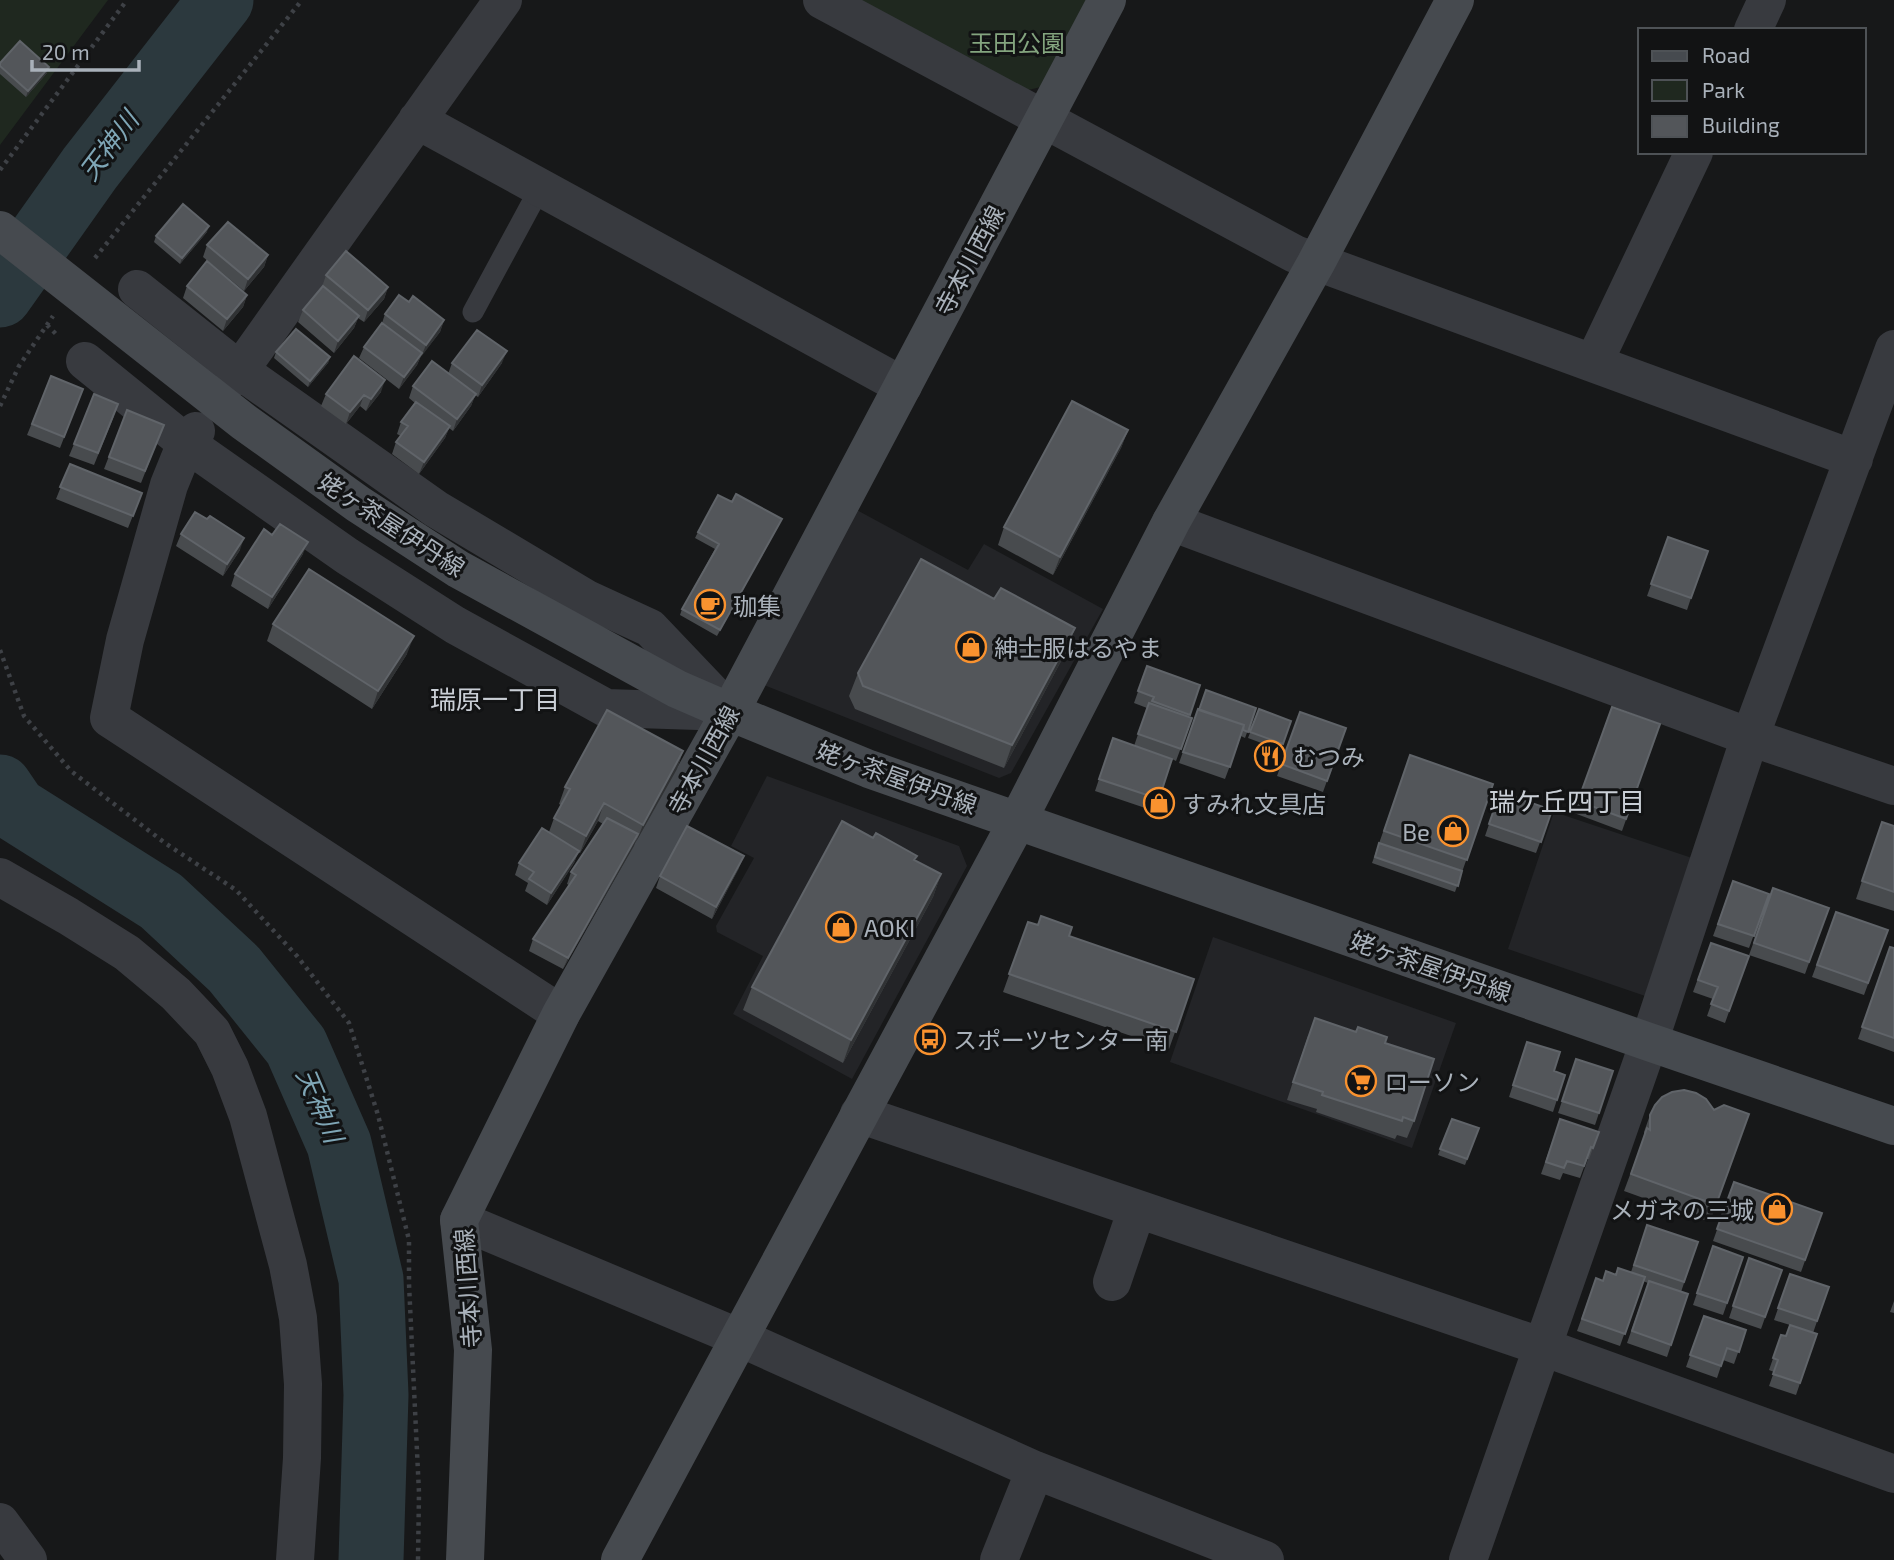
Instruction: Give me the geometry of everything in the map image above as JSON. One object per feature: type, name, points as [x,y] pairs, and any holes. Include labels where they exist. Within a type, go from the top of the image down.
[{"type":"main road","name":"寺本川西線","points":[[465,1560],[473,1350],[460,1220],[561,1014],[730,712],[1107,0]]},
{"type":"main road","points":[[620,1560],[1018,820],[1171,522],[1316,262],[1455,0]]},
{"type":"main road","name":"姥ヶ茶屋伊丹線","points":[[0,230],[68,286],[254,429],[358,504],[457,569],[677,689],[869,769],[1894,1126]]},
{"type":"street","points":[[237,374],[503,0]]},
{"type":"street","points":[[1754,28],[1767,0]]},
{"type":"street","points":[[829,2],[1295,254],[1854,459]]},
{"type":"street","points":[[417,120],[903,386]]},
{"type":"street","points":[[1594,362],[1693,154]]},
{"type":"street","points":[[137,289],[237,374],[436,509],[587,599],[650,628],[730,712]]},
{"type":"street","points":[[1468,1560],[1649,1042],[1750,737],[1894,349]]},
{"type":"street","points":[[85,361],[191,437],[347,556],[455,625],[606,708],[730,712]]},
{"type":"street","points":[[191,437],[169,485],[129,627],[109,718],[561,1014]]},
{"type":"street","points":[[1171,522],[1750,737],[1894,786]]},
{"type":"street","points":[[0,877],[127,953],[176,994],[212,1032],[230,1068],[248,1116],[288,1265],[298,1318],[303,1384],[302,1458],[295,1560]]},
{"type":"street","points":[[859,1114],[1543,1347],[1894,1474]]},
{"type":"street","points":[[1111,1282],[1137,1209]]},
{"type":"street","points":[[460,1220],[740,1338],[1035,1470],[1265,1560]]},
{"type":"street","points":[[999,1560],[1035,1470]]},
{"type":"street","points":[[0,1522],[28,1560]]},
{"type":"lane","points":[[473,312],[540,188]]},
{"type":"path","points":[[0,170],[127,0]]},
{"type":"path","points":[[0,405],[19,366],[68,286],[302,0]]},
{"type":"path","points":[[0,650],[24,716],[71,771],[165,843],[236,890],[297,956],[349,1023],[378,1115],[409,1240],[419,1493],[418,1560]]},
{"type":"shaded area","points":[[853,508],[968,570],[984,544],[1103,609],[1011,773],[999,778],[759,683]]},
{"type":"shaded area","points":[[767,776],[959,846],[967,866],[852,1079],[733,1014],[763,956],[717,932],[716,926],[754,858],[731,846]]},
{"type":"shaded area","points":[[1554,812],[1701,861],[1654,999],[1508,949]]},
{"type":"shaded area","points":[[1213,937],[1456,1023],[1412,1148],[1170,1062]]},
{"type":"green space","points":[[0,0],[108,0],[0,145]]},
{"type":"green space","name":"玉田公園","points":[[846,0],[1089,0],[1041,87],[1024,91]]},
{"type":"building","points":[[20,41],[49,67],[28,91],[0,66]]},
{"type":"building","points":[[183,204],[209,226],[182,258],[156,236]]},
{"type":"building","points":[[228,222],[268,255],[248,279],[207,245]]},
{"type":"building","points":[[346,251],[388,287],[368,310],[326,275]]},
{"type":"building","points":[[207,261],[247,295],[227,319],[187,286]]},
{"type":"building","points":[[323,286],[359,316],[338,341],[303,310]]},
{"type":"building","points":[[399,295],[409,302],[413,296],[444,320],[426,345],[385,314]]},
{"type":"building","points":[[382,323],[422,353],[404,377],[364,347]]},
{"type":"building","points":[[296,329],[330,357],[310,381],[276,352]]},
{"type":"building","points":[[477,330],[507,351],[482,385],[452,363]]},
{"type":"building","points":[[354,356],[385,380],[371,399],[364,395],[350,412],[326,394]]},
{"type":"building","points":[[432,361],[476,394],[457,419],[413,386]]},
{"type":"building","points":[[51,376],[83,389],[64,437],[32,424]]},
{"type":"building","points":[[94,394],[118,404],[98,453],[74,444]]},
{"type":"building","points":[[1072,401],[1128,430],[1060,557],[1004,527]]},
{"type":"building","points":[[416,402],[450,426],[424,462],[396,442],[408,426],[401,422]]},
{"type":"building","points":[[127,410],[164,425],[145,471],[109,457]]},
{"type":"building","points":[[70,464],[142,493],[133,516],[60,487]]},
{"type":"building","points":[[736,494],[782,519],[720,630],[682,609],[719,544],[698,532],[718,495],[732,502]]},
{"type":"building","points":[[195,512],[207,519],[210,516],[244,538],[227,564],[181,534]]},
{"type":"building","points":[[280,524],[308,542],[272,597],[235,574],[264,529],[272,535]]},
{"type":"building","points":[[1668,537],[1708,551],[1691,598],[1651,584]]},
{"type":"building","points":[[921,559],[994,599],[1001,588],[1075,628],[1012,745],[863,686],[858,673]]},
{"type":"building","points":[[309,569],[414,636],[378,691],[273,624]]},
{"type":"building","points":[[1147,666],[1200,685],[1190,715],[1152,701],[1154,697],[1138,691]]},
{"type":"building","points":[[1206,690],[1256,708],[1248,732],[1243,730],[1244,725],[1199,710]]},
{"type":"building","points":[[1149,703],[1192,718],[1181,749],[1138,734]]},
{"type":"building","points":[[1612,707],[1660,724],[1626,819],[1578,801]]},
{"type":"building","points":[[1198,709],[1244,725],[1230,767],[1183,752]]},
{"type":"building","points":[[1259,709],[1291,721],[1283,744],[1250,732]]},
{"type":"building","points":[[607,710],[683,751],[643,825],[604,803],[586,836],[554,818],[570,789],[565,787]]},
{"type":"building","points":[[1300,712],[1346,728],[1327,781],[1281,764]]},
{"type":"building","points":[[1113,738],[1172,759],[1159,799],[1099,779]]},
{"type":"building","points":[[1410,755],[1493,784],[1467,860],[1384,831]]},
{"type":"building","points":[[1500,792],[1552,810],[1541,842],[1489,824]]},
{"type":"building","points":[[607,818],[638,834],[568,958],[533,939],[576,875],[571,872]]},
{"type":"building","points":[[842,821],[873,838],[876,833],[917,856],[914,860],[941,874],[851,1040],[752,987]]},
{"type":"building","points":[[1882,822],[1894,826],[1894,892],[1862,881]]},
{"type":"building","points":[[687,826],[744,856],[716,907],[660,876]]},
{"type":"building","points":[[542,828],[579,851],[551,893],[529,879],[534,872],[519,863]]},
{"type":"building","points":[[1379,843],[1462,871],[1458,886],[1375,857]]},
{"type":"building","points":[[1733,881],[1769,894],[1754,936],[1718,924]]},
{"type":"building","points":[[1773,888],[1829,908],[1809,962],[1754,943]]},
{"type":"building","points":[[1836,912],[1888,930],[1868,983],[1817,965]]},
{"type":"building","points":[[1041,916],[1072,927],[1069,936],[1194,979],[1176,1032],[1009,974],[1028,922],[1038,925]]},
{"type":"building","points":[[1711,943],[1749,956],[1729,1011],[1711,1004],[1718,987],[1698,980]]},
{"type":"building","points":[[1890,947],[1894,948],[1894,1038],[1862,1027]]},
{"type":"building","points":[[1315,1018],[1356,1032],[1358,1027],[1387,1037],[1385,1043],[1434,1059],[1414,1121],[1403,1117],[1402,1121],[1322,1095],[1323,1092],[1293,1082]]},
{"type":"building","points":[[1527,1042],[1560,1052],[1554,1071],[1565,1075],[1557,1100],[1513,1085]]},
{"type":"building","points":[[1576,1059],[1613,1071],[1599,1113],[1562,1101]]},
{"type":"building","points":[[1684,1090],[1706,1099],[1714,1110],[1724,1105],[1749,1114],[1716,1205],[1631,1174],[1647,1128],[1650,1130],[1650,1115],[1655,1105],[1662,1097]]},
{"type":"building","points":[[1452,1119],[1479,1128],[1467,1159],[1440,1149]]},
{"type":"building","points":[[1560,1119],[1599,1132],[1584,1166],[1567,1161],[1564,1168],[1546,1162]]},
{"type":"building","points":[[1734,1182],[1822,1213],[1805,1260],[1717,1229]]},
{"type":"building","points":[[1647,1225],[1698,1242],[1684,1282],[1634,1265]]},
{"type":"building","points":[[1713,1246],[1743,1257],[1727,1303],[1697,1293]]},
{"type":"building","points":[[1749,1258],[1782,1270],[1765,1317],[1733,1306]]},
{"type":"building","points":[[1618,1268],[1645,1277],[1625,1334],[1582,1319],[1596,1278],[1603,1281],[1606,1271],[1616,1275]]},
{"type":"building","points":[[1790,1274],[1829,1287],[1817,1321],[1778,1308]]},
{"type":"building","points":[[1649,1281],[1688,1294],[1671,1345],[1632,1331]]},
{"type":"building","points":[[1704,1316],[1746,1330],[1739,1352],[1727,1348],[1721,1366],[1690,1355]]},
{"type":"building","points":[[1790,1325],[1817,1334],[1800,1383],[1773,1374],[1778,1360],[1773,1358],[1781,1335],[1786,1336]]},
{"type":"waterway","name":"天神川","points":[[0,295],[90,168],[221,0]]},
{"type":"waterway","name":"天神川","points":[[0,787],[15,809],[161,901],[234,969],[296,1046],[339,1144],[371,1279],[376,1395],[371,1560]]},
{"type":"place","name":"珈集","points":[[710,605]]},
{"type":"place","name":"紳士服はるやま","points":[[971,647]]},
{"type":"place","name":"むつみ","points":[[1270,756]]},
{"type":"place","name":"すみれ文具店","points":[[1159,803]]},
{"type":"place","name":"Be","points":[[1453,831]]},
{"type":"place","name":"AOKI","points":[[841,927]]},
{"type":"place","name":"スポーツセンター南","points":[[930,1039]]},
{"type":"place","name":"ローソン","points":[[1361,1081]]},
{"type":"place","name":"メガネの三城","points":[[1777,1209]]},
{"type":"district","name":"瑞原一丁目","points":[[495,698]]},
{"type":"district","name":"瑞ケ丘四丁目","points":[[1567,800]]}]
